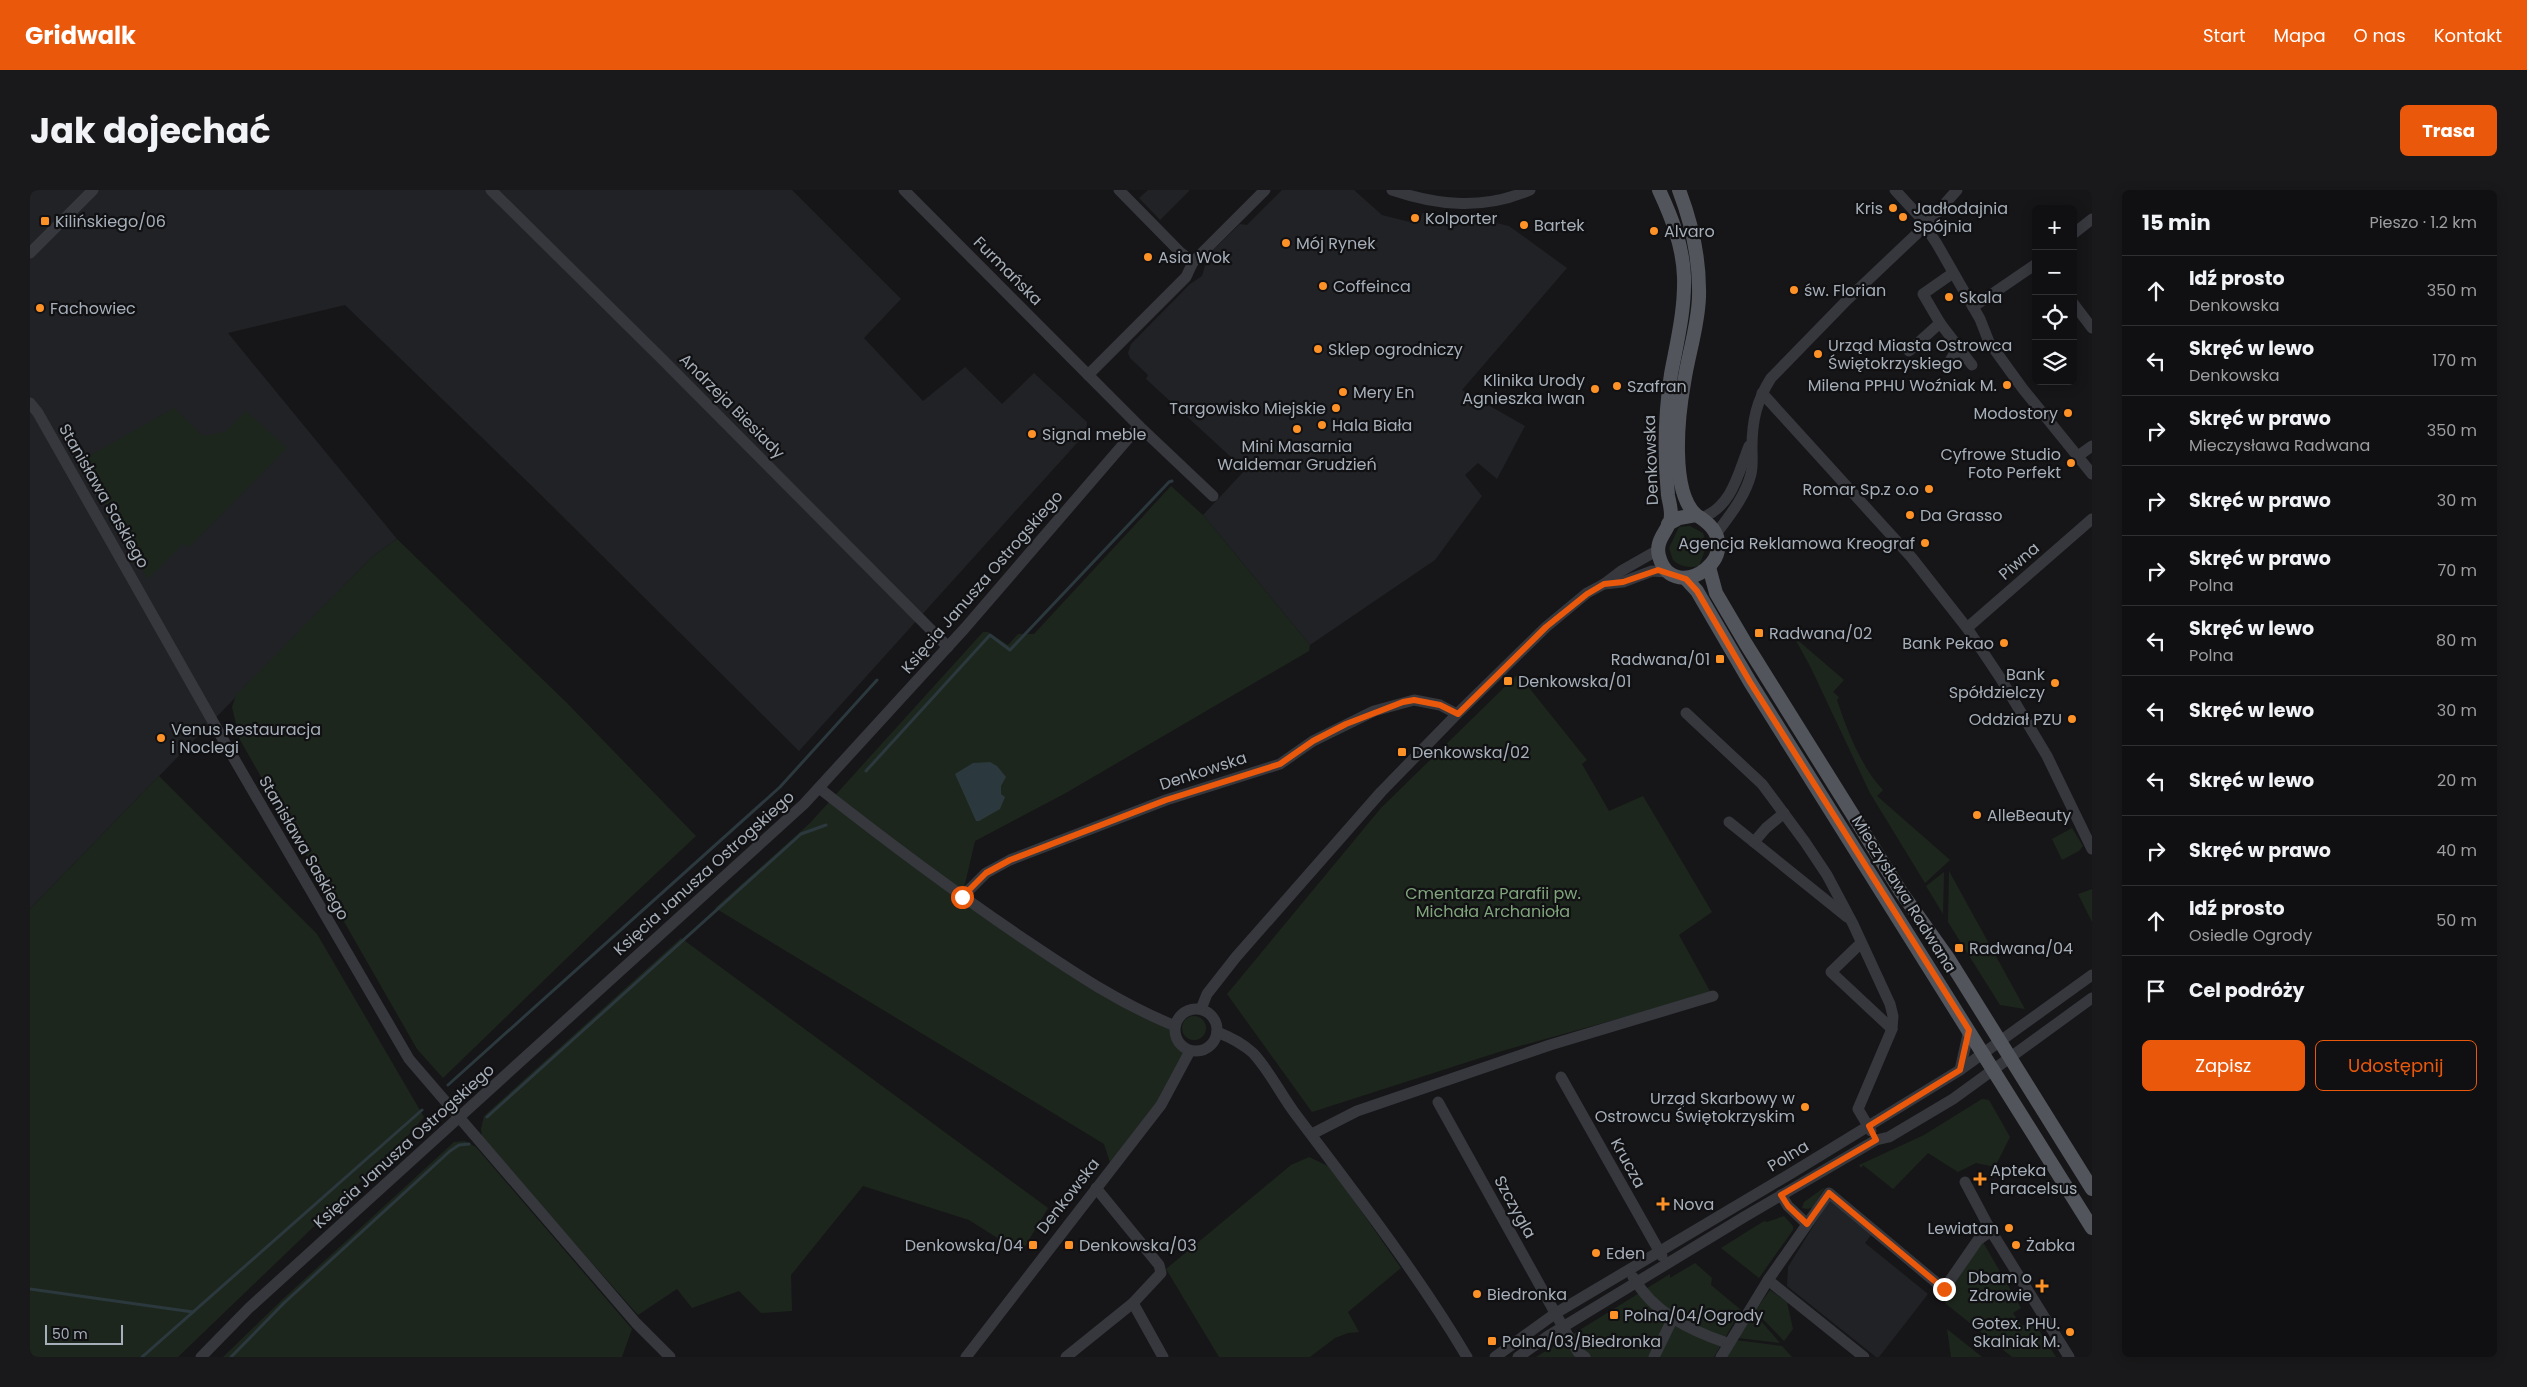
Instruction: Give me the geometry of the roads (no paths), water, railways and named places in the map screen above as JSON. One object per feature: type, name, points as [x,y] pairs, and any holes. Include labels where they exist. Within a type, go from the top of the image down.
[{"type":"main road","name":"Denkowska","points":[[1659,190],[1678,236],[1684,276],[1684,302],[1666,412],[1666,455],[1671,510],[1668,524]]},
{"type":"main road","name":"Denkowska","points":[[1679,190],[1690,220],[1699,274],[1696,327],[1684,384],[1679,441],[1681,486],[1686,504],[1698,517]]},
{"type":"main road","points":[[1698,517],[1709,523],[1716,534],[1718,550],[1709,567],[1697,576],[1686,579],[1668,572],[1659,558],[1660,539],[1668,524],[1679,518],[1698,517]]},
{"type":"main road","name":"Mieczysława Radwana","points":[[1709,567],[1716,593],[1746,644],[1901,892],[1948,958],[2092,1189]]},
{"type":"main road","name":"Mieczysława Radwana","points":[[1686,579],[1697,591],[1750,682],[2092,1228]]},
{"type":"street","points":[[30,253],[93,190]]},
{"type":"street","name":"Andrzeja Biesiady","points":[[490,190],[662,359],[948,646]]},
{"type":"street","name":"Furmańska","points":[[904,190],[1088,376]]},
{"type":"street","points":[[1119,190],[1181,253],[1193,262]]},
{"type":"street","points":[[1213,496],[1088,376],[1186,277],[1193,262],[1265,190]]},
{"type":"street","points":[[1392,190],[1432,202],[1466,205],[1514,197],[1530,190]]},
{"type":"street","points":[[1895,190],[1925,226],[1973,306],[1989,342],[2023,389],[2092,474]]},
{"type":"street","points":[[1716,534],[1738,504],[1752,472],[1754,414],[1762,393],[1771,378],[1825,322],[1925,226],[1953,193]]},
{"type":"street","points":[[2077,231],[2092,219]]},
{"type":"street","points":[[1973,306],[2032,267]]},
{"type":"street","points":[[1953,273],[1923,294],[1940,323],[1972,365]]},
{"type":"street","points":[[2077,308],[2092,328]]},
{"type":"street","points":[[1910,351],[1940,323]]},
{"type":"street","points":[[1946,367],[1958,348]]},
{"type":"street","points":[[1762,393],[1912,558],[1967,628],[2001,679],[2036,739],[2092,849]]},
{"type":"street","name":"Stanisława Saskiego","points":[[30,402],[409,1059],[636,1323],[670,1357]]},
{"type":"street","name":"Księcia Janusza Ostrogskiego","points":[[201,1357],[249,1308],[460,1118],[820,788],[1025,560],[1139,426]]},
{"type":"street","points":[[1698,517],[1716,512],[1723,504],[1734,487],[1752,437]]},
{"type":"street","points":[[2078,456],[2092,446]]},
{"type":"street","name":"Piwna","points":[[1967,628],[2092,519]]},
{"type":"street","points":[[1202,1009],[1207,994],[1243,950],[1381,792],[1458,714],[1546,627],[1587,594],[1621,571],[1658,550]]},
{"type":"street","points":[[1604,584],[1623,582],[1652,571],[1668,572]]},
{"type":"street","name":"Denkowska","points":[[962,897],[986,873],[1010,860],[1166,800],[1280,764],[1313,741],[1374,711],[1414,700],[1440,705],[1458,714]]},
{"type":"street","points":[[1686,712],[1762,784],[1784,813],[1827,875],[1890,1004],[1893,1016],[1892,1029],[1858,1109],[1876,1140]]},
{"type":"street","points":[[820,788],[962,897],[1099,990],[1135,1009],[1175,1026]]},
{"type":"street","points":[[1754,842],[1766,828],[1784,813]]},
{"type":"street","points":[[1728,822],[1850,920]]},
{"type":"street","points":[[1861,944],[1831,972],[1892,1029]]},
{"type":"street","name":"Polna","points":[[1495,1357],[1556,1313],[1960,1070],[2092,975]]},
{"type":"street","points":[[1312,1134],[1357,1111],[1550,1045],[1713,996]]},
{"type":"street","name":"Polna","points":[[1521,1356],[1636,1282],[1781,1195],[1876,1140],[1889,1138],[1953,1100],[2010,1056],[2092,998]]},
{"type":"street","points":[[1202,1009],[1214,1017],[1217,1032],[1215,1039],[1205,1050],[1190,1051],[1178,1042],[1175,1026],[1181,1014],[1187,1010],[1202,1009]]},
{"type":"street","points":[[1960,1070],[1969,1030]]},
{"type":"street","points":[[1217,1032],[1232,1038],[1252,1052],[1389,1239],[1466,1357]]},
{"type":"street","name":"Denkowska","points":[[966,1357],[1161,1104],[1190,1051]]},
{"type":"street","name":"Krucza","points":[[1561,1077],[1666,1264]]},
{"type":"street","name":"Szczygla","points":[[1438,1102],[1563,1328],[1578,1352],[1584,1357]]},
{"type":"street","points":[[1965,1182],[1991,1231],[2069,1357]]},
{"type":"street","points":[[1066,1357],[1133,1303],[1160,1276],[1161,1270],[1096,1188]]},
{"type":"street","points":[[1721,1357],[1727,1343],[1768,1280],[1829,1193],[1944,1289],[1978,1240],[1991,1231]]},
{"type":"street","points":[[1781,1195],[1788,1206],[1807,1224]]},
{"type":"street","points":[[1629,1270],[1647,1297],[1672,1320],[1727,1343]]},
{"type":"street","points":[[1768,1280],[1864,1357]]},
{"type":"street","points":[[1133,1303],[1163,1357]]},
{"type":"street","points":[[1654,1357],[1672,1320]]},
{"type":"street","points":[[1512,1343],[1521,1356]]},
{"type":"waterway","points":[[866,771],[990,635],[1010,650],[1172,481]]},
{"type":"waterway","points":[[448,1085],[780,787],[877,680]]},
{"type":"waterway","points":[[487,1117],[801,834],[826,825]]},
{"type":"waterway","points":[[142,1357],[422,1110]]},
{"type":"waterway","points":[[231,1357],[284,1303],[450,1151],[459,1145],[469,1144]]},
{"type":"waterway","points":[[30,1289],[193,1312]]},
{"type":"place","name":"Kris","points":[[1893,208]]},
{"type":"place","name":"Jadłodajnia Spójnia","points":[[1903,217]]},
{"type":"place","name":"Kolporter","points":[[1415,218]]},
{"type":"place","name":"Kilińskiego/06","points":[[45,221]]},
{"type":"place","name":"Bartek","points":[[1524,225]]},
{"type":"place","name":"Alvaro","points":[[1654,231]]},
{"type":"place","name":"Mój Rynek","points":[[1286,243]]},
{"type":"place","name":"Asia Wok","points":[[1148,257]]},
{"type":"place","name":"Coffeinca","points":[[1323,286]]},
{"type":"place","name":"św. Florian","points":[[1794,290]]},
{"type":"place","name":"Skala","points":[[1949,297]]},
{"type":"place","name":"Fachowiec","points":[[40,308]]},
{"type":"place","name":"Sklep ogrodniczy","points":[[1318,349]]},
{"type":"place","name":"Urząd Miasta Ostrowca Świętokrzyskiego","points":[[1818,354]]},
{"type":"place","name":"Milena PPHU Woźniak M.","points":[[2007,385]]},
{"type":"place","name":"Szafran","points":[[1617,386]]},
{"type":"place","name":"Klinika Urody Agnieszka Iwan","points":[[1595,389]]},
{"type":"place","name":"Mery En","points":[[1343,392]]},
{"type":"place","name":"Targowisko Miejskie","points":[[1336,408]]},
{"type":"place","name":"Modostory","points":[[2068,413]]},
{"type":"place","name":"Hala Biała","points":[[1322,425]]},
{"type":"place","name":"Mini Masarnia Waldemar Grudzień","points":[[1297,429]]},
{"type":"place","name":"Signal meble","points":[[1032,434]]},
{"type":"place","name":"Cyfrowe Studio Foto Perfekt","points":[[2071,463]]},
{"type":"place","name":"Romar Sp.z o.o","points":[[1929,489]]},
{"type":"place","name":"Da Grasso","points":[[1910,515]]},
{"type":"place","name":"Agencja Reklamowa Kreograf","points":[[1925,543]]},
{"type":"place","name":"Radwana/02","points":[[1759,633]]},
{"type":"place","name":"Bank Pekao","points":[[2004,643]]},
{"type":"place","name":"Radwana/01","points":[[1720,659]]},
{"type":"place","name":"Denkowska/01","points":[[1508,681]]},
{"type":"place","name":"Bank Spółdzielczy","points":[[2055,683]]},
{"type":"place","name":"Oddział PZU","points":[[2072,719]]},
{"type":"place","name":"Venus Restauracja i Noclegi","points":[[161,738]]},
{"type":"place","name":"Denkowska/02","points":[[1402,752]]},
{"type":"place","name":"AlleBeauty","points":[[1977,815]]},
{"type":"place","name":"Radwana/04","points":[[1959,948]]},
{"type":"place","name":"Urząd Skarbowy w Ostrowcu Świętokrzyskim","points":[[1805,1107]]},
{"type":"place","name":"Apteka Paracelsus","points":[[1980,1179]]},
{"type":"place","name":"Nova","points":[[1663,1204]]},
{"type":"place","name":"Lewiatan","points":[[2009,1228]]},
{"type":"place","name":"Denkowska/04","points":[[1033,1245]]},
{"type":"place","name":"Denkowska/03","points":[[1069,1245]]},
{"type":"place","name":"Żabka","points":[[2016,1245]]},
{"type":"place","name":"Eden","points":[[1596,1253]]},
{"type":"place","name":"Dbam o Zdrowie","points":[[2042,1286]]},
{"type":"place","name":"Biedronka","points":[[1477,1294]]},
{"type":"place","name":"Polna/04/Ogrody","points":[[1614,1315]]},
{"type":"place","name":"Gotex. PHU. Skalniak M.","points":[[2070,1332]]},
{"type":"place","name":"Polna/03/Biedronka","points":[[1492,1341]]},
{"type":"park label","name":"Cmentarza Parafii pw. Michała Archanioła","points":[[1493,902]]}]
